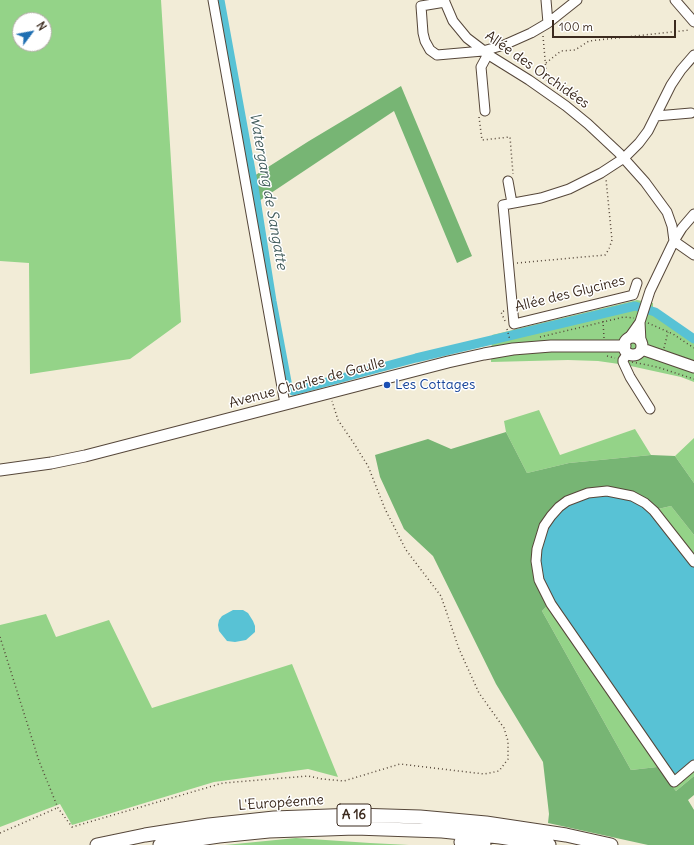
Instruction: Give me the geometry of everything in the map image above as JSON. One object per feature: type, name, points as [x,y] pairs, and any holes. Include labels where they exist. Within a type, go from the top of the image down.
[{"type":"highway","name":"L'Européenne","points":[[97,845],[145,835],[215,824],[285,817],[356,815],[420,817],[486,823],[550,832],[611,845]]},
{"type":"highway","name":"L'Européenne","points":[[160,845],[219,836],[304,829],[368,828],[420,830],[488,836],[549,845]]},
{"type":"highway","points":[[304,829],[421,837],[484,845]]},
{"type":"main road","name":"Avenue Charles de Gaulle","points":[[0,470],[78,458],[285,404],[333,398],[448,362],[500,351],[556,346],[604,351],[626,349],[635,355],[639,353],[641,346],[638,339],[634,337],[626,349]]},
{"type":"main road","name":"Avenue Charles de Gaulle","points":[[641,346],[694,367]]},
{"type":"street","points":[[213,0],[285,404]]},
{"type":"street","points":[[545,25],[546,0]]},
{"type":"street","points":[[445,1],[421,6],[423,37],[430,50],[437,55],[486,53],[545,25],[577,0]]},
{"type":"street","points":[[675,0],[692,17]]},
{"type":"street","name":"Allée des Orchidées","points":[[445,1],[450,16],[459,29],[486,53],[548,93],[588,124],[624,158],[667,212],[684,225]]},
{"type":"street","points":[[485,111],[481,67],[486,53]]},
{"type":"street","points":[[508,181],[512,203],[562,192],[605,171],[624,158],[643,137],[656,116],[674,80],[694,55]]},
{"type":"street","points":[[656,116],[691,113]]},
{"type":"street","name":"Allée des Glycines","points":[[512,203],[503,205],[514,324],[633,295],[637,283]]},
{"type":"street","name":"Allée des Orchidées","points":[[667,212],[672,226],[674,241]]},
{"type":"street","points":[[650,409],[630,376],[626,349],[641,319],[646,301],[674,241],[684,225],[694,214]]},
{"type":"street","points":[[674,241],[694,255]]},
{"type":"street","points":[[641,319],[641,346]]},
{"type":"street","points":[[694,562],[666,525],[645,503],[632,496],[606,491],[588,492],[567,501],[559,507],[544,526],[537,549],[536,561],[539,580],[550,604],[674,782],[694,765]]},
{"type":"path","points":[[545,25],[548,93]]},
{"type":"path","points":[[546,63],[561,51],[575,50],[589,41],[694,30]]},
{"type":"path","points":[[485,111],[479,113],[482,140],[510,137],[513,174],[508,181]]},
{"type":"path","points":[[508,264],[605,255],[612,240],[605,171]]},
{"type":"path","points":[[537,337],[629,317],[641,319],[673,334],[694,348]]},
{"type":"path","points":[[603,322],[604,351],[626,349],[657,367],[694,379]]},
{"type":"path","points":[[508,331],[511,342]]},
{"type":"path","points":[[0,637],[39,761],[58,808],[72,827],[222,783],[308,776],[344,781],[400,764],[484,774],[499,771],[508,759],[508,741],[504,728],[479,693],[459,649],[441,596],[406,550],[385,509],[368,466],[338,420],[333,398]]},
{"type":"path","points":[[0,833],[58,808]]},
{"type":"green space","points":[[0,0],[161,0],[181,322],[130,359],[30,374],[29,263],[0,261]]},
{"type":"green space","points":[[401,86],[472,256],[457,263],[394,111],[259,201],[254,176]]},
{"type":"green space","points":[[637,300],[653,303],[653,314],[694,343],[694,382],[681,377],[626,365],[598,361],[568,360],[491,362],[492,335]]},
{"type":"green space","points":[[539,410],[560,455],[635,429],[651,455],[569,463],[527,473],[506,432],[504,421]]},
{"type":"green space","points":[[506,432],[527,473],[569,463],[651,455],[675,456],[694,483],[694,535],[671,506],[649,511],[569,505],[564,508],[552,601],[542,611],[631,770],[657,767],[676,791],[694,776],[694,795],[688,800],[694,810],[694,845],[648,845],[548,823],[549,814],[543,762],[496,684],[433,556],[404,529],[380,477],[375,455],[428,439],[451,449]]},
{"type":"green space","points":[[694,438],[694,483],[675,456]]},
{"type":"green space","points":[[671,506],[694,535],[694,567],[649,511]]},
{"type":"green space","points":[[552,601],[677,775],[694,760],[694,776],[676,791],[657,767],[631,770],[542,611]]},
{"type":"green space","points":[[46,614],[56,637],[109,620],[152,708],[292,664],[338,777],[308,769],[214,782],[72,825],[60,804],[0,827],[0,625]]},
{"type":"green space","points":[[296,838],[370,843],[409,845],[225,845]]},
{"type":"water","points":[[594,495],[615,495],[638,502],[654,516],[694,567],[694,760],[677,775],[669,768],[552,601],[542,582],[539,556],[544,534],[552,520],[569,505]]},
{"type":"water","points":[[233,610],[243,610],[248,613],[253,621],[255,632],[246,640],[235,642],[227,641],[219,631],[219,620],[222,616]]},
{"type":"waterway","name":"Watergang de Sangatte","points":[[220,0],[288,387],[293,391],[416,358],[635,306],[655,312],[694,339]]},
{"type":"place","name":"Les Cottages","points":[[387,385]]}]
